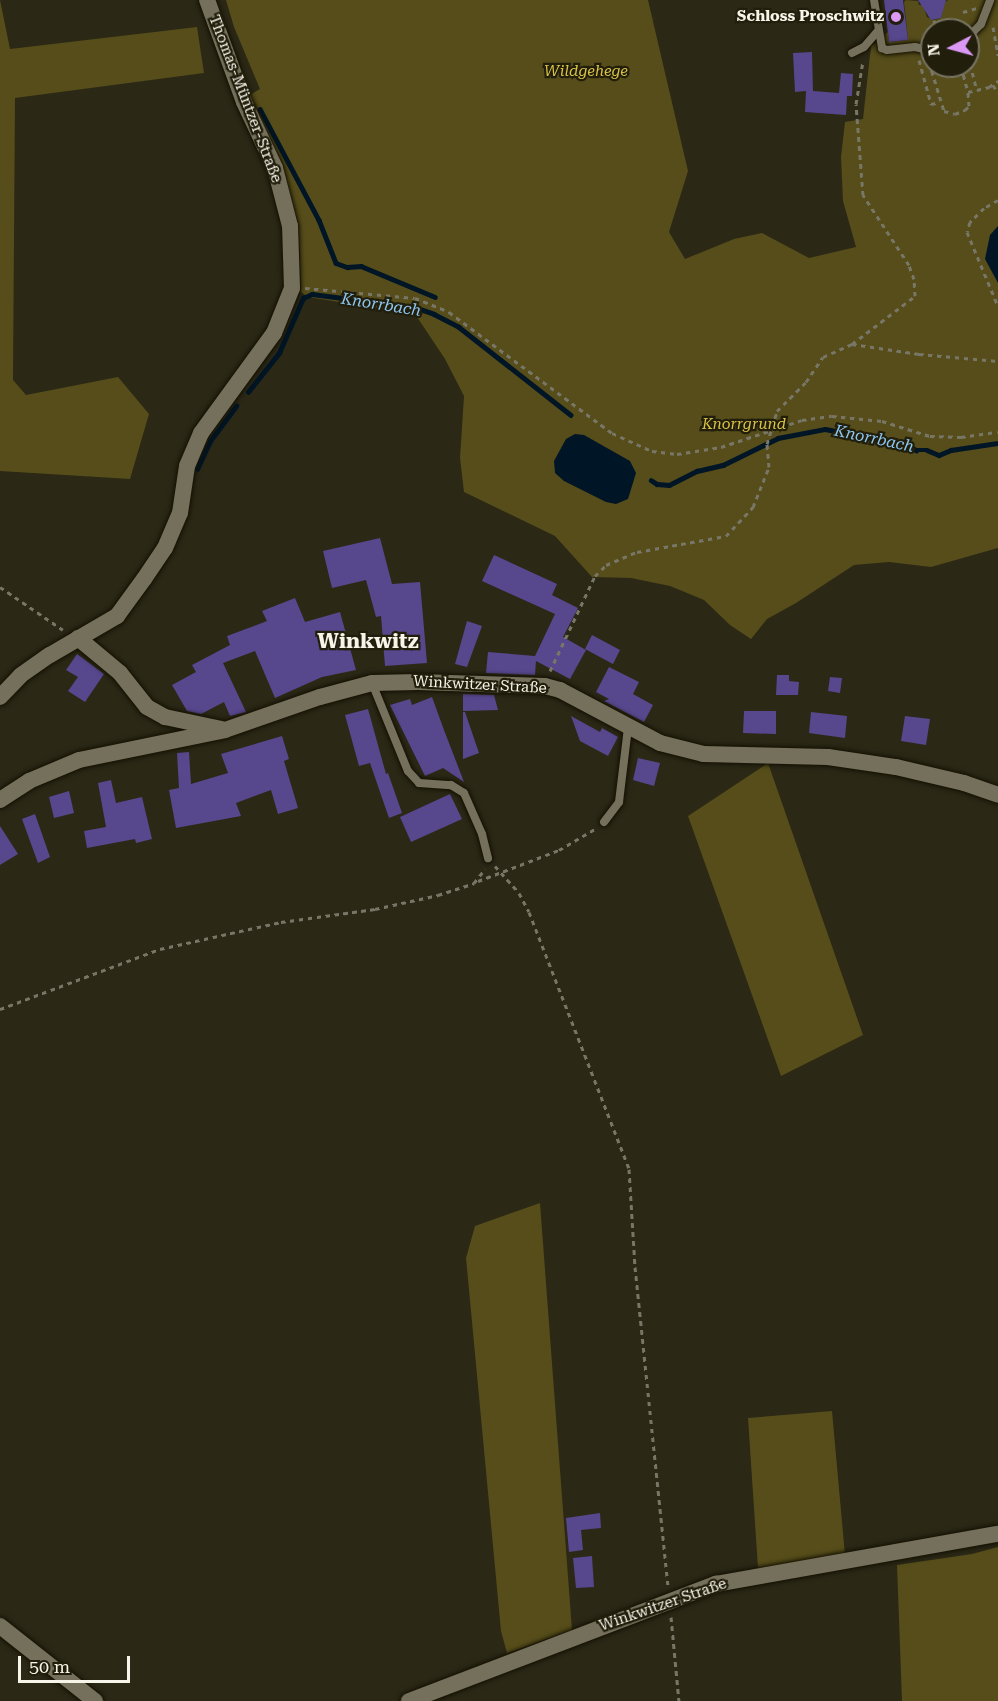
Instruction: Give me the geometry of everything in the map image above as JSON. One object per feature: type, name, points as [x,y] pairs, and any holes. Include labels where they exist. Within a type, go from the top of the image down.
[{"type":"street","name":"Thomas-Müntzer-Straße","points":[[0,697],[21,675],[117,616],[165,548],[180,513],[187,465],[201,433],[274,333],[292,288],[290,226],[275,168],[244,102],[207,0]]},
{"type":"street","points":[[78,638],[120,673],[147,707],[172,719],[225,730]]},
{"type":"street","name":"Winkwitzer Straße","points":[[0,800],[29,781],[79,760],[225,730],[320,697],[372,683],[545,686],[560,690],[660,743],[703,754],[828,757],[964,783],[998,795]]},
{"type":"street","name":"Winkwitzer Straße","points":[[409,1701],[716,1584],[998,1534]]},
{"type":"street","points":[[0,1626],[95,1701]]},
{"type":"lane","points":[[874,0],[882,48],[887,50],[920,48]]},
{"type":"lane","points":[[980,25],[990,2]]},
{"type":"lane","points":[[852,53],[864,47],[878,31]]},
{"type":"lane","points":[[372,683],[408,771],[419,783],[451,786],[464,793],[482,834],[488,858]]},
{"type":"lane","points":[[604,822],[619,802],[628,728]]},
{"type":"path","points":[[990,2],[998,56]]},
{"type":"path","points":[[545,686],[595,576],[606,565],[637,552],[726,536],[753,507],[770,467],[767,444],[777,411],[806,382],[823,357],[852,344],[915,296],[914,279],[909,265],[863,195],[856,104],[864,47]]},
{"type":"path","points":[[915,47],[931,104],[940,102]]},
{"type":"path","points":[[935,78],[944,111],[960,113],[969,106],[964,78]]},
{"type":"path","points":[[974,78],[977,90]]},
{"type":"path","points":[[968,92],[993,85],[998,81]]},
{"type":"path","points":[[993,85],[998,93]]},
{"type":"path","points":[[998,200],[970,222],[967,232],[998,306]]},
{"type":"path","points":[[292,288],[415,298],[449,312],[612,433],[652,451],[677,454],[721,447],[802,420],[832,416],[882,421],[930,436],[961,437],[998,432]]},
{"type":"path","points":[[852,344],[919,354],[998,361]]},
{"type":"path","points":[[0,587],[78,638]]},
{"type":"path","points":[[0,1009],[160,949],[281,922],[406,903],[474,883],[559,850],[604,822]]},
{"type":"path","points":[[474,883],[485,869],[488,858],[519,893],[529,912],[629,1169],[635,1267],[680,1701]]},
{"type":"green space","points":[[0,0],[10,49],[197,27],[204,73],[15,98],[13,380],[26,395],[118,377],[149,414],[130,479],[0,471]]},
{"type":"green space","name":"Knorrgrund","points":[[226,0],[648,0],[688,171],[669,232],[685,259],[734,239],[762,233],[809,258],[856,247],[843,201],[841,157],[845,122],[863,119],[871,46],[888,32],[889,42],[908,40],[904,2],[906,0],[918,1],[919,5],[923,5],[929,18],[920,18],[920,78],[980,78],[980,18],[941,18],[944,3],[948,0],[998,0],[998,548],[931,567],[889,562],[854,565],[767,619],[751,639],[730,625],[704,600],[670,586],[631,578],[592,577],[555,536],[464,492],[460,458],[464,396],[445,359],[415,314],[308,297],[301,292],[299,226],[282,166],[250,95],[260,89],[234,27]]},
{"type":"green space","points":[[768,763],[863,1035],[781,1076],[688,816]]},
{"type":"green space","points":[[540,1203],[572,1630],[507,1653],[501,1631],[466,1258],[475,1226]]},
{"type":"green space","points":[[832,1411],[845,1555],[758,1568],[748,1418]]},
{"type":"green space","points":[[998,1547],[998,1701],[902,1701],[897,1565],[972,1554]]},
{"type":"water","points":[[998,226],[998,283],[985,259],[990,235]]},
{"type":"water","points":[[575,434],[584,435],[630,461],[636,473],[628,499],[616,504],[606,502],[564,481],[555,473],[554,461],[566,439]]},
{"type":"building","name":"Schloss Proschwitz","points":[[884,0],[903,0],[908,40],[889,42]]},
{"type":"building","name":"Schloss Proschwitz","points":[[918,0],[946,0],[941,18],[930,18]]},
{"type":"building","points":[[812,52],[813,91],[839,93],[841,73],[853,74],[852,96],[847,96],[846,115],[805,112],[806,91],[795,92],[793,53]]},
{"type":"building","points":[[380,538],[392,584],[420,582],[427,663],[385,666],[381,616],[376,617],[366,580],[332,588],[323,551]]},
{"type":"building","points":[[494,555],[557,584],[552,595],[578,608],[563,637],[586,650],[570,679],[536,661],[535,675],[486,673],[488,652],[535,656],[555,614],[482,581]]},
{"type":"building","points":[[295,598],[305,622],[340,612],[356,670],[322,677],[275,698],[255,651],[223,663],[246,712],[230,716],[224,702],[201,714],[187,711],[172,685],[196,672],[192,665],[230,645],[227,636],[267,621],[262,611]]},
{"type":"building","points":[[467,621],[482,626],[467,667],[455,664]]},
{"type":"building","points":[[592,635],[620,650],[613,664],[585,649]]},
{"type":"building","points":[[77,654],[104,674],[85,702],[68,691],[78,677],[66,670]]},
{"type":"building","points":[[609,667],[639,682],[633,694],[653,705],[644,722],[604,701],[609,699],[596,692]]},
{"type":"building","points":[[777,675],[789,675],[789,681],[799,682],[798,695],[776,695]]},
{"type":"building","points":[[830,677],[842,678],[840,693],[828,691]]},
{"type":"building","points":[[463,694],[494,695],[498,710],[463,711]]},
{"type":"building","points":[[432,697],[464,782],[443,768],[425,776],[390,705],[410,699],[412,705]]},
{"type":"building","points":[[368,709],[386,774],[388,773],[402,813],[389,818],[370,763],[359,766],[345,715]]},
{"type":"building","points":[[744,711],[776,711],[776,734],[743,733]]},
{"type":"building","points":[[463,712],[465,712],[479,753],[463,759]]},
{"type":"building","points":[[811,712],[847,716],[845,738],[809,733]]},
{"type":"building","points":[[571,716],[600,732],[602,728],[618,737],[608,756],[580,741]]},
{"type":"building","points":[[905,716],[930,719],[926,745],[901,741]]},
{"type":"building","points":[[282,736],[289,759],[284,761],[298,808],[278,814],[271,790],[236,803],[241,816],[176,828],[169,790],[179,788],[177,753],[189,752],[191,784],[228,773],[221,754]]},
{"type":"building","points":[[638,758],[660,763],[654,786],[633,780]]},
{"type":"building","points":[[111,780],[116,803],[142,797],[152,839],[136,843],[135,839],[87,848],[84,831],[106,827],[98,783]]},
{"type":"building","points":[[69,791],[74,813],[54,818],[49,797]]},
{"type":"building","points":[[450,794],[462,819],[411,842],[400,817]]},
{"type":"building","points":[[35,814],[50,857],[38,863],[22,819]]},
{"type":"building","points":[[0,826],[18,854],[0,865]]},
{"type":"building","points":[[600,1513],[601,1528],[581,1530],[583,1550],[569,1552],[566,1518]]},
{"type":"building","points":[[592,1556],[594,1587],[576,1588],[573,1558]]},
{"type":"waterway","points":[[260,109],[319,220],[336,263],[347,267],[361,266],[435,297]]},
{"type":"waterway","name":"Knorrbach","points":[[248,392],[279,353],[303,298],[312,294],[414,307],[434,314],[459,327],[571,415]]},
{"type":"waterway","points":[[197,469],[210,441],[236,406]]},
{"type":"waterway","name":"Knorrbach","points":[[651,480],[657,484],[669,485],[697,471],[723,465],[778,438],[825,429],[905,444],[916,450],[927,450],[939,455],[951,450],[998,443]]},
{"type":"place","name":"Schloss Proschwitz","points":[[896,17]]},
{"type":"district","name":"Winkwitz","points":[[368,641]]},
{"type":"park label","name":"Wildgehege","points":[[586,72]]}]
